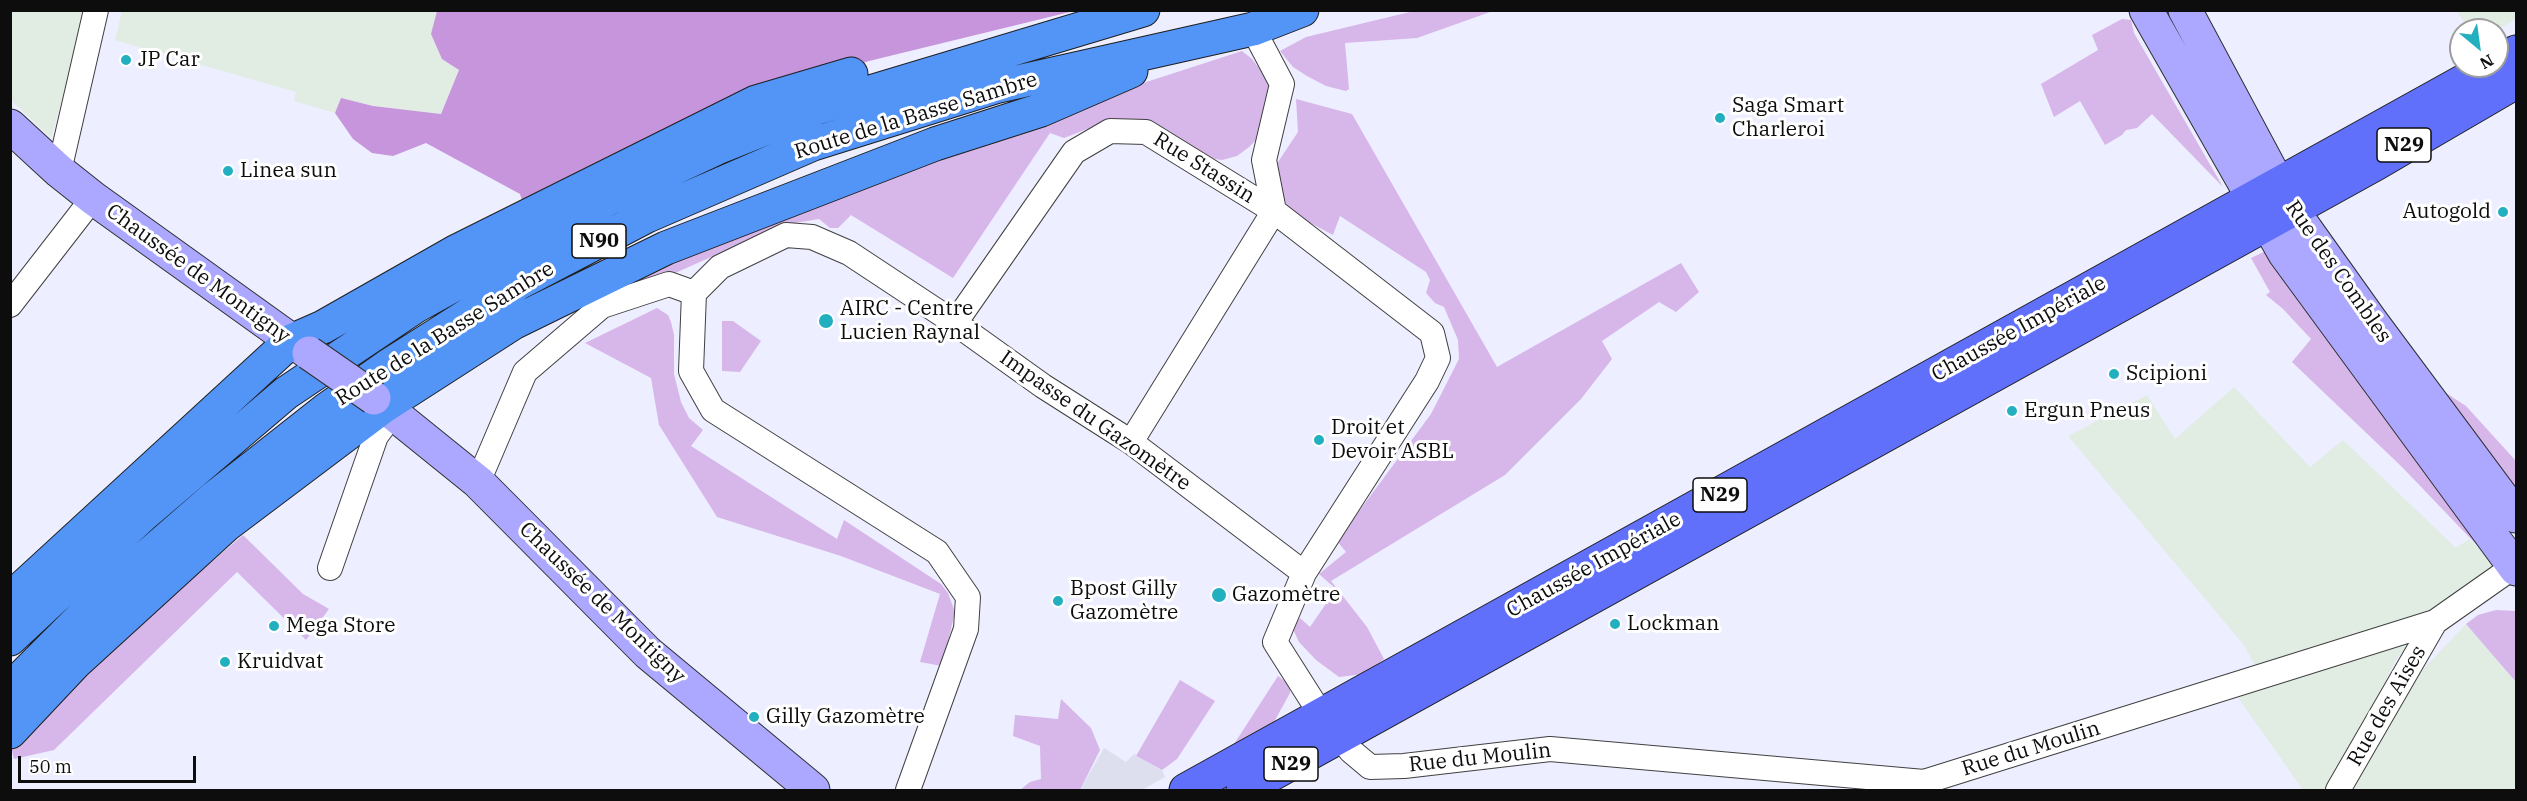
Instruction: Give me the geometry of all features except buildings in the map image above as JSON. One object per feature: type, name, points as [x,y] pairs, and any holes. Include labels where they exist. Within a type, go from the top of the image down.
[{"type":"highway","points":[[10,599],[322,327],[455,252],[756,102],[1009,27],[1117,10]]},
{"type":"highway","name":"Route de la Basse Sambre","points":[[10,639],[143,515],[286,393],[416,306],[608,199],[717,148],[817,108],[1143,10]]},
{"type":"highway","name":"Route de la Basse Sambre","points":[[10,689],[113,586],[214,498],[327,409],[388,366],[517,284],[647,216],[813,144],[995,87],[1253,29],[1302,10]]},
{"type":"highway","points":[[10,732],[76,663],[226,525],[384,406],[513,323],[666,248],[934,144],[1041,110],[1209,38]]},
{"type":"main road","name":"Rue des Combles","points":[[2146,10],[2272,205],[2371,321],[2517,516]]},
{"type":"main road","name":"Rue des Combles","points":[[2185,10],[2272,205]]},
{"type":"main road","name":"N29","points":[[2407,144],[2449,105],[2517,66]]},
{"type":"main road","name":"N29","points":[[2272,205],[2472,78]]},
{"type":"main road","name":"N29","points":[[2272,205],[2407,144],[2517,82]]},
{"type":"main road","name":"Chaussée de Montigny","points":[[10,126],[59,171],[93,198],[384,406],[478,482],[648,653],[813,790]]},
{"type":"main road","points":[[2272,205],[2291,263],[2516,567]]},
{"type":"main road","name":"Chaussée Impériale","points":[[1186,790],[1330,726],[2272,205]]},
{"type":"main road","name":"Chaussée Impériale","points":[[1243,790],[1330,726]]},
{"type":"street","points":[[59,171],[96,10]]},
{"type":"street","points":[[1253,29],[1282,84],[1264,160],[1275,211],[1432,333],[1438,358],[1427,381],[1304,573]]},
{"type":"street","name":"Rue Stassin","points":[[955,323],[1074,152],[1110,131],[1146,132],[1275,211],[1131,442]]},
{"type":"street","points":[[10,305],[93,198]]},
{"type":"street","name":"Impasse du Gazomètre","points":[[694,293],[720,267],[786,235],[812,237],[849,253],[955,323],[1043,386],[1131,442],[1304,573]]},
{"type":"street","points":[[478,482],[525,372],[602,306],[669,284],[694,293],[691,371],[713,410],[937,552],[968,597],[966,629],[908,790]]},
{"type":"street","points":[[330,568],[376,436],[384,406]]},
{"type":"street","name":"Rue du Moulin","points":[[1304,573],[1275,642],[1330,726],[1370,767],[1404,766],[1550,749],[1924,782],[2435,622],[2516,567]]},
{"type":"street","name":"Rue des Aises","points":[[2338,790],[2435,622]]},
{"type":"shaded area","points":[[10,11],[87,11],[51,138],[11,100]]},
{"type":"shaded area","points":[[122,11],[437,11],[431,34],[442,59],[459,70],[441,114],[373,106],[341,98],[335,113],[294,101],[296,92],[115,40]]},
{"type":"shaded area","points":[[437,11],[1074,11],[869,61],[721,110],[525,210],[520,194],[426,143],[393,156],[372,153],[353,139],[335,113],[341,98],[373,106],[441,114],[459,70],[442,59],[431,34]]},
{"type":"shaded area","points":[[1414,11],[1493,11],[1417,38],[1345,43],[1349,89],[1346,91],[1326,86],[1307,76],[1293,67],[1280,51],[1306,37]]},
{"type":"shaded area","points":[[2457,11],[2516,11],[2516,19],[2509,23],[2509,18],[2461,18]]},
{"type":"shaded area","points":[[2122,19],[2131,20],[2134,33],[2223,187],[2152,114],[2137,128],[2126,130],[2105,145],[2080,101],[2054,117],[2041,84],[2098,50],[2092,35]]},
{"type":"shaded area","points":[[1242,51],[1252,59],[1265,76],[1270,88],[1259,137],[1249,147],[1237,156],[1222,160],[1209,158],[1183,148],[1171,132],[1155,124],[1095,126],[1064,138],[1050,133],[953,278],[851,215],[838,228],[830,228],[819,219],[783,225],[646,286],[613,285],[1100,97]]},
{"type":"shaded area","points":[[1296,99],[1352,114],[1497,367],[1681,263],[1699,292],[1676,312],[1659,302],[1602,341],[1612,359],[1581,399],[1505,475],[1331,581],[1367,627],[1384,659],[1364,674],[1339,677],[1316,660],[1299,642],[1292,627],[1300,618],[1310,627],[1336,589],[1319,574],[1346,552],[1337,541],[1431,414],[1459,359],[1458,340],[1444,307],[1435,303],[1426,293],[1430,280],[1426,272],[1340,216],[1333,235],[1290,212],[1275,179],[1276,165],[1298,132]]},
{"type":"shaded area","points":[[2266,251],[2276,254],[2448,505],[2470,521],[2494,563],[2402,467],[2292,362],[2311,339],[2283,309],[2266,295],[2270,292],[2251,258]]},
{"type":"shaded area","points":[[657,308],[668,315],[671,322],[674,335],[674,374],[681,402],[689,418],[703,430],[691,446],[837,539],[844,520],[941,584],[948,593],[955,612],[942,666],[920,662],[940,594],[841,556],[717,517],[659,425],[651,378],[585,343]]},
{"type":"shaded area","points":[[722,321],[733,321],[761,341],[740,372],[722,371]]},
{"type":"shaded area","points":[[2234,387],[2310,467],[2343,440],[2456,548],[2469,539],[2494,563],[2397,658],[2329,790],[2303,790],[2239,699],[2254,664],[2244,645],[2068,436],[2147,395],[2175,439]]},
{"type":"shaded area","points":[[2446,393],[2466,406],[2516,461],[2516,510],[2437,398]]},
{"type":"shaded area","points":[[243,535],[303,594],[329,609],[306,640],[237,572],[54,750],[14,759],[11,747],[142,621]]},
{"type":"shaded area","points":[[2496,610],[2516,611],[2516,682],[2466,624],[2478,615]]},
{"type":"shaded area","points":[[2466,624],[2516,682],[2516,790],[2353,790],[2403,691]]},
{"type":"shaded area","points":[[1278,676],[1290,685],[1290,693],[1274,722],[1256,742],[1227,755]]},
{"type":"shaded area","points":[[1180,680],[1215,701],[1177,759],[1162,770],[1136,756]]},
{"type":"shaded area","points":[[1061,699],[1091,728],[1100,750],[1080,790],[1020,790],[1030,782],[1041,779],[1040,746],[1013,736],[1015,715],[1058,719]]},
{"type":"shaded area","points":[[1104,748],[1126,762],[1135,753],[1136,756],[1162,770],[1165,777],[1142,790],[1080,790]]},
{"type":"place","name":"JP Car","points":[[126,60]]},
{"type":"place","name":"Saga Smart Charleroi","points":[[1720,118]]},
{"type":"place","name":"Linea sun","points":[[228,171]]},
{"type":"place","name":"Autogold","points":[[2503,212]]},
{"type":"place","name":"AIRC - Centre Lucien Raynal","points":[[826,321]]},
{"type":"place","name":"Scipioni","points":[[2114,374]]},
{"type":"place","name":"Ergun Pneus","points":[[2012,411]]},
{"type":"place","name":"Droit et Devoir ASBL","points":[[1319,440]]},
{"type":"place","name":"Gazomètre","points":[[1219,595]]},
{"type":"place","name":"Bpost Gilly Gazomètre","points":[[1058,601]]},
{"type":"place","name":"Lockman","points":[[1615,624]]},
{"type":"place","name":"Mega Store","points":[[274,626]]},
{"type":"place","name":"Kruidvat","points":[[225,662]]},
{"type":"place","name":"Gilly Gazomètre","points":[[754,717]]}]
